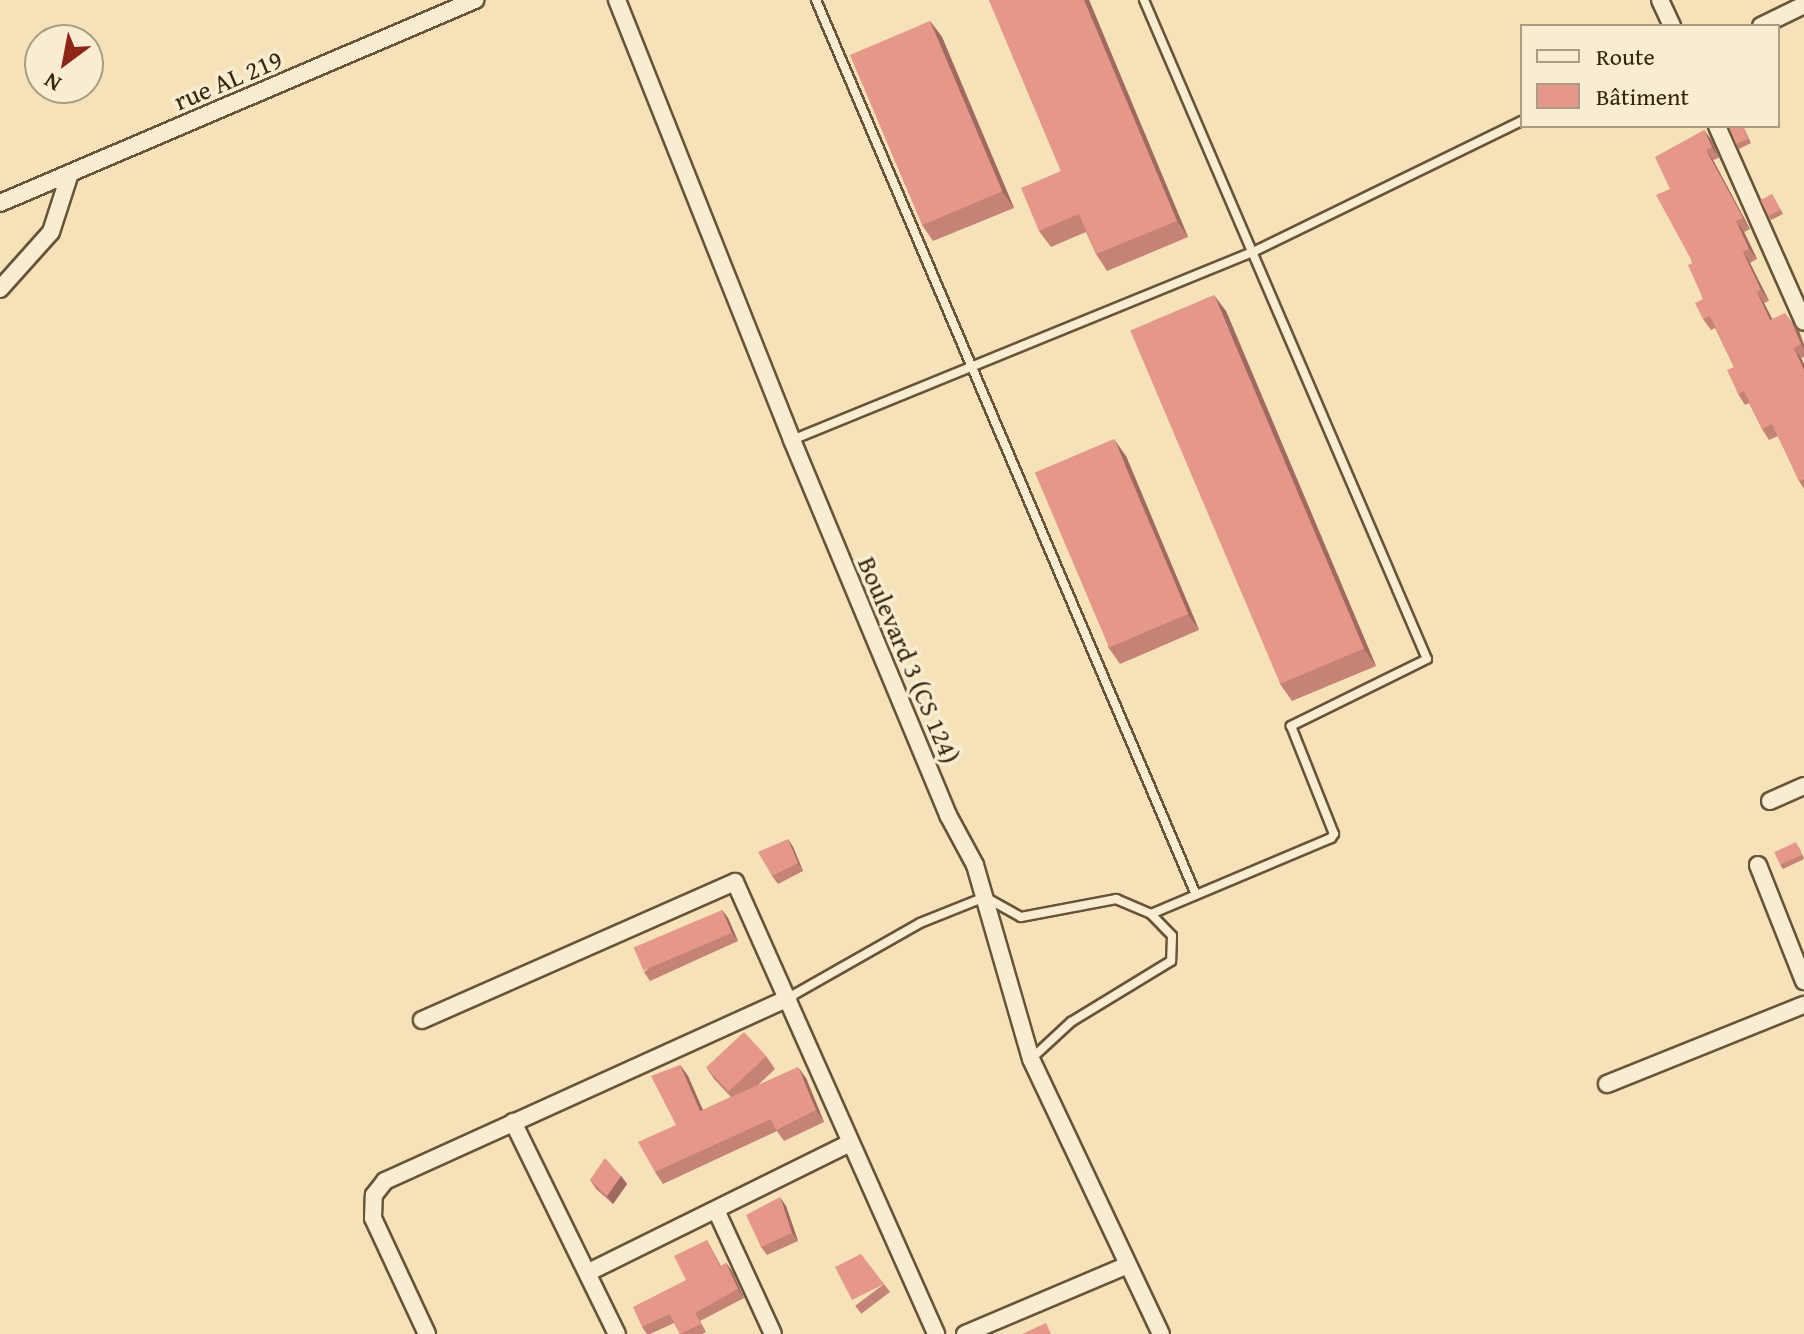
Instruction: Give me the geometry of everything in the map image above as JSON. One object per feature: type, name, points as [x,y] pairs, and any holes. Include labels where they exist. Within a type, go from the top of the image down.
[{"type":"street","name":"rue AL 219","points":[[0,203],[475,0]]},
{"type":"street","name":"Boulevard 3 (CS 124)","points":[[617,0],[792,440],[985,897],[1002,972],[1031,1059],[1125,1266],[1161,1334]]},
{"type":"street","points":[[1660,0],[1671,24]]},
{"type":"street","points":[[1765,24],[1804,5]]},
{"type":"street","points":[[1718,128],[1804,322]]},
{"type":"street","points":[[0,289],[51,232],[70,173]]},
{"type":"street","points":[[1770,801],[1804,786]]},
{"type":"street","points":[[1758,865],[1804,981]]},
{"type":"street","points":[[422,1020],[735,882],[936,1334]]},
{"type":"street","points":[[427,1334],[373,1218],[374,1195],[400,1173],[788,998]]},
{"type":"street","points":[[1607,1084],[1804,1005]]},
{"type":"street","points":[[513,1122],[617,1334]]},
{"type":"street","points":[[589,1272],[850,1143]]},
{"type":"street","points":[[716,1210],[773,1334]]},
{"type":"street","points":[[965,1334],[1125,1266]]},
{"type":"lane","points":[[816,0],[1196,895]]},
{"type":"lane","points":[[1144,0],[1427,659],[1425,665],[1291,726],[1334,834],[1331,838],[1151,914]]},
{"type":"lane","points":[[792,440],[969,363],[1253,252],[1520,122]]},
{"type":"lane","points":[[788,998],[920,923],[985,897],[1021,917],[1116,899],[1151,914],[1172,936],[1171,961],[1071,1022],[1031,1059]]},
{"type":"building","points":[[989,0],[1084,0],[1177,221],[1096,254],[1079,214],[1039,231],[1021,188],[1061,171]]},
{"type":"building","points":[[930,21],[1002,191],[922,225],[850,55]]},
{"type":"building","points":[[1729,128],[1743,128],[1748,139],[1736,144]]},
{"type":"building","points":[[1704,130],[1712,147],[1706,150],[1743,218],[1736,221],[1749,249],[1743,252],[1761,290],[1757,292],[1770,320],[1785,313],[1801,344],[1794,348],[1804,370],[1804,479],[1799,481],[1772,424],[1762,429],[1744,391],[1738,394],[1727,370],[1734,367],[1710,316],[1703,319],[1695,303],[1703,299],[1688,265],[1693,263],[1656,195],[1670,189],[1655,157]]},
{"type":"building","points":[[1772,194],[1780,210],[1769,216],[1760,200]]},
{"type":"building","points":[[1214,295],[1364,648],[1280,684],[1130,331]]},
{"type":"building","points":[[1114,439],[1188,614],[1109,647],[1035,473]]},
{"type":"building","points":[[788,839],[798,863],[772,876],[758,852]]},
{"type":"building","points":[[1796,842],[1802,855],[1780,865],[1774,852]]},
{"type":"building","points":[[722,910],[732,933],[643,971],[634,948]]},
{"type":"building","points":[[744,1032],[767,1056],[728,1092],[706,1067]]},
{"type":"building","points":[[680,1065],[700,1111],[798,1067],[816,1110],[776,1130],[771,1119],[655,1172],[638,1142],[676,1125],[651,1076]]},
{"type":"building","points":[[605,1158],[621,1176],[607,1196],[590,1180]]},
{"type":"building","points":[[780,1197],[792,1233],[761,1247],[746,1215]]},
{"type":"building","points":[[707,1240],[720,1267],[726,1263],[738,1289],[695,1313],[701,1324],[680,1334],[670,1314],[642,1327],[633,1307],[686,1280],[674,1256]]},
{"type":"building","points":[[861,1254],[884,1284],[852,1300],[835,1267]]},
{"type":"building","points":[[1046,1323],[1051,1334],[1022,1334]]}]
